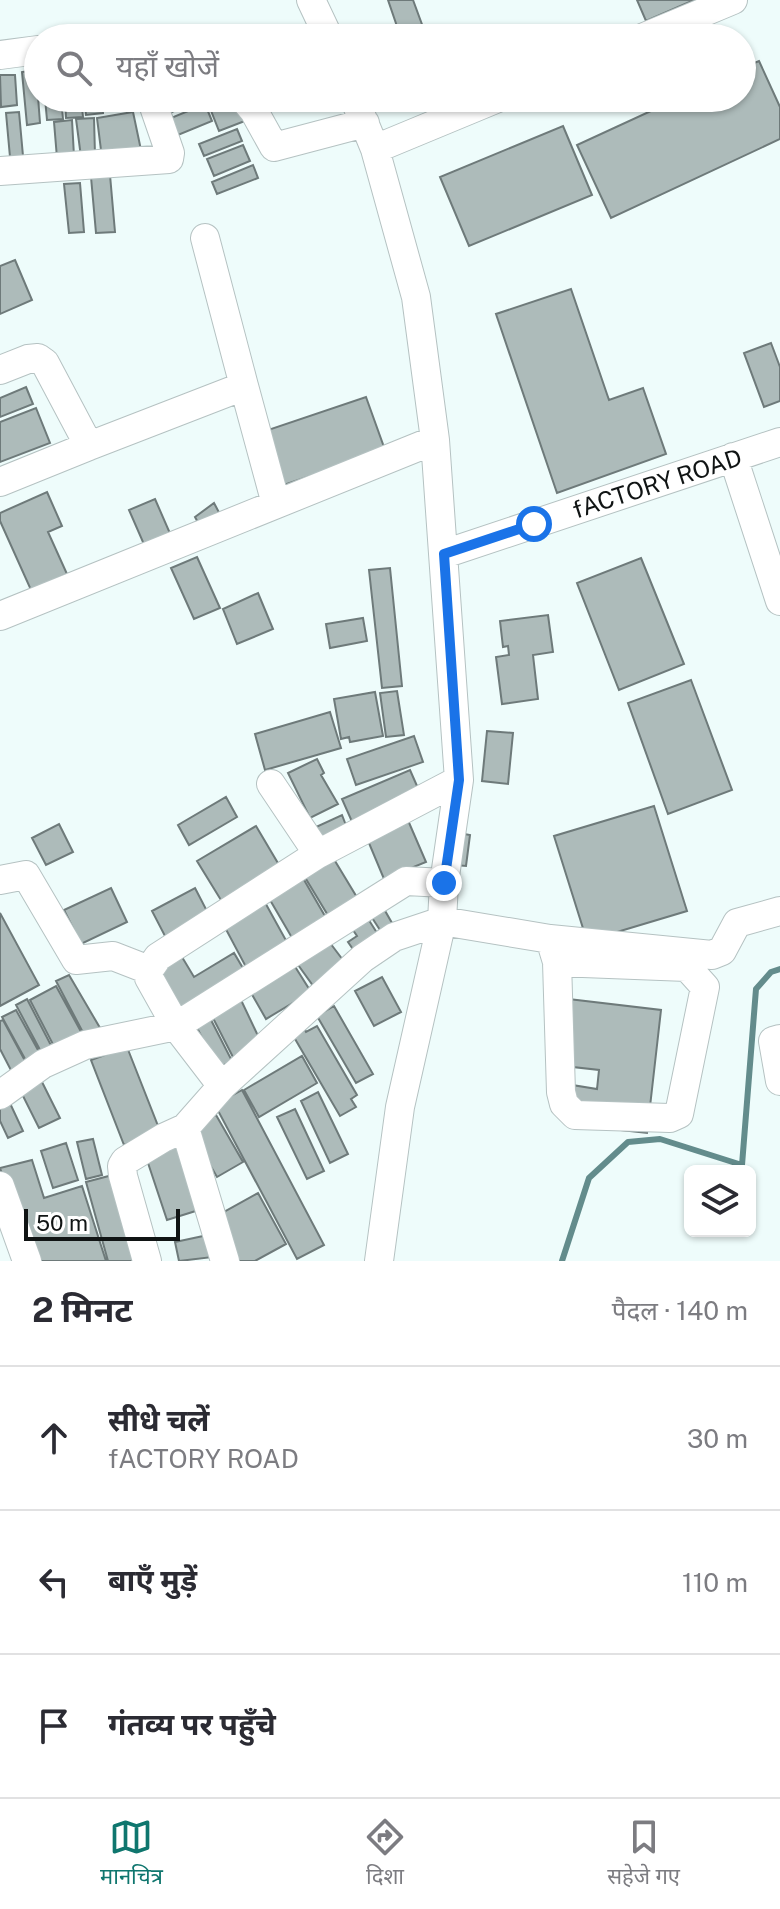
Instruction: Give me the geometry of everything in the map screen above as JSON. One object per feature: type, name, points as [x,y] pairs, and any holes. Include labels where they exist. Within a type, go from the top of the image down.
[{"type":"street","points":[[311,0],[322,24]]},
{"type":"street","points":[[676,24],[733,0]]},
{"type":"street","points":[[0,55],[24,52]]},
{"type":"street","points":[[0,171],[169,159],[170,153],[156,112]]},
{"type":"street","points":[[255,112],[274,147],[355,112]]},
{"type":"street","points":[[361,112],[375,149],[416,297],[435,440],[459,780],[444,883],[442,921],[400,1107],[379,1261]]},
{"type":"street","points":[[375,149],[464,112]]},
{"type":"street","points":[[205,238],[276,504]]},
{"type":"street","points":[[0,370],[28,359],[38,358],[45,363],[89,446]]},
{"type":"street","points":[[0,482],[244,386]]},
{"type":"street","points":[[0,616],[435,440]]},
{"type":"street","name":"fACTORY ROAD","points":[[444,554],[780,442]]},
{"type":"street","points":[[733,457],[780,601]]},
{"type":"street","points":[[222,1086],[176,1026],[149,978],[149,970],[158,957],[318,854],[459,780]]},
{"type":"street","points":[[271,784],[318,854]]},
{"type":"street","points":[[0,880],[26,875],[76,960],[113,956],[149,970]]},
{"type":"street","points":[[0,1095],[43,1064],[85,1045],[176,1026],[406,881],[444,883]]},
{"type":"street","points":[[554,950],[712,955],[722,951],[737,923],[780,911]]},
{"type":"street","points":[[147,1261],[122,1166],[132,1156],[185,1128],[222,1086],[363,958],[394,937],[442,921],[554,950],[687,967],[696,974],[705,987],[679,1114],[670,1118],[575,1115],[569,1110],[561,1092],[554,950]]},
{"type":"street","points":[[780,1039],[773,1041],[780,1081]]},
{"type":"street","points":[[185,1128],[225,1261]]},
{"type":"street","points":[[0,1186],[27,1261]]},
{"type":"building","points":[[388,0],[413,0],[422,24],[396,24]]},
{"type":"building","points":[[637,0],[694,0],[646,21]]},
{"type":"building","points":[[759,61],[780,107],[780,139],[611,218],[577,145],[649,112],[756,112],[756,62]]},
{"type":"building","points":[[0,75],[15,75],[17,105],[1,107]]},
{"type":"building","points":[[19,112],[23,156],[10,157],[6,113]]},
{"type":"building","points":[[26,112],[39,112],[40,123],[27,125]]},
{"type":"building","points":[[46,112],[62,112],[63,119],[47,120]]},
{"type":"building","points":[[66,112],[82,112],[83,117],[66,118]]},
{"type":"building","points":[[133,112],[141,150],[101,150],[97,118]]},
{"type":"building","points":[[186,112],[208,112],[212,121],[178,135],[171,118]]},
{"type":"building","points":[[212,112],[245,112],[250,119],[219,131]]},
{"type":"building","points":[[94,118],[95,155],[81,157],[76,119]]},
{"type":"building","points":[[72,120],[74,156],[57,158],[54,122]]},
{"type":"building","points":[[563,126],[592,195],[469,246],[440,177]]},
{"type":"building","points":[[237,129],[242,141],[204,156],[199,144]]},
{"type":"building","points":[[243,145],[250,161],[214,176],[207,159]]},
{"type":"building","points":[[253,165],[258,178],[217,194],[212,182]]},
{"type":"building","points":[[110,175],[115,232],[96,233],[91,177]]},
{"type":"building","points":[[80,183],[84,232],[69,233],[64,184]]},
{"type":"building","points":[[15,260],[32,300],[0,314],[0,266]]},
{"type":"building","points":[[571,289],[609,400],[643,388],[666,454],[557,493],[496,314]]},
{"type":"building","points":[[771,343],[780,367],[780,401],[764,407],[744,353]]},
{"type":"building","points":[[26,387],[33,404],[0,417],[0,398]]},
{"type":"building","points":[[366,397],[385,450],[281,486],[262,432]]},
{"type":"building","points":[[36,408],[50,443],[0,462],[0,422]]},
{"type":"building","points":[[47,492],[62,526],[48,532],[67,574],[31,590],[0,521],[0,513]]},
{"type":"building","points":[[155,499],[172,538],[146,549],[129,510]]},
{"type":"building","points":[[214,503],[223,520],[200,526],[195,517]]},
{"type":"building","points":[[197,557],[220,608],[194,619],[171,568]]},
{"type":"building","points":[[641,558],[684,664],[619,690],[577,583]]},
{"type":"building","points":[[390,568],[402,686],[382,688],[369,570]]},
{"type":"building","points":[[258,593],[273,629],[237,644],[223,609]]},
{"type":"building","points":[[548,615],[553,652],[533,655],[538,699],[502,704],[496,657],[509,655],[508,646],[503,647],[500,621]]},
{"type":"building","points":[[363,618],[367,641],[330,648],[326,624]]},
{"type":"building","points":[[691,680],[732,790],[668,814],[628,703]]},
{"type":"building","points":[[397,691],[404,735],[386,737],[380,693]]},
{"type":"building","points":[[375,692],[383,736],[350,742],[349,737],[341,739],[334,699]]},
{"type":"building","points":[[330,712],[341,748],[265,770],[255,734]]},
{"type":"building","points":[[487,731],[513,733],[508,784],[482,781]]},
{"type":"building","points":[[414,736],[423,762],[356,785],[347,759]]},
{"type":"building","points":[[317,759],[324,773],[321,775],[338,804],[310,818],[288,773]]},
{"type":"building","points":[[410,770],[421,795],[353,824],[342,799]]},
{"type":"building","points":[[226,797],[237,817],[189,845],[178,825]]},
{"type":"building","points":[[654,806],[687,911],[587,941],[554,836]]},
{"type":"building","points":[[342,815],[347,828],[321,840],[316,827]]},
{"type":"building","points":[[407,818],[426,862],[384,879],[366,836]]},
{"type":"building","points":[[59,824],[73,852],[46,865],[32,838]]},
{"type":"building","points":[[256,826],[282,870],[224,905],[197,861]]},
{"type":"building","points":[[459,833],[470,835],[466,866],[455,865]]},
{"type":"building","points":[[332,856],[361,904],[332,922],[303,874]]},
{"type":"building","points":[[300,873],[329,923],[295,943],[266,893]]},
{"type":"building","points":[[111,888],[127,922],[81,944],[64,910]]},
{"type":"building","points":[[195,888],[209,915],[166,938],[152,911]]},
{"type":"building","points":[[262,897],[288,944],[246,967],[221,920]]},
{"type":"building","points":[[380,902],[392,923],[380,930],[367,910]]},
{"type":"building","points":[[0,913],[39,985],[0,1006]]},
{"type":"building","points":[[365,914],[379,936],[357,955],[348,942],[357,936],[349,924]]},
{"type":"building","points":[[327,939],[346,964],[314,987],[296,962]]},
{"type":"building","points":[[179,952],[194,977],[234,953],[247,975],[180,1015],[152,969]]},
{"type":"building","points":[[294,965],[311,992],[266,1019],[250,991]]},
{"type":"building","points":[[69,975],[103,1033],[88,1042],[56,981]]},
{"type":"building","points":[[382,977],[401,1012],[374,1026],[355,991]]},
{"type":"building","points":[[56,986],[85,1039],[58,1054],[30,1000]]},
{"type":"building","points":[[560,998],[661,1010],[647,1133],[567,1124],[572,1085],[597,1089],[599,1070],[564,1066]]},
{"type":"building","points":[[27,999],[56,1055],[46,1061],[16,1005]]},
{"type":"building","points":[[241,1000],[260,1040],[236,1063],[212,1016]]},
{"type":"building","points":[[334,1006],[373,1074],[356,1083],[317,1016]]},
{"type":"building","points":[[16,1010],[44,1061],[30,1068],[2,1017]]},
{"type":"building","points":[[210,1018],[232,1061],[218,1068],[196,1026]]},
{"type":"building","points":[[3,1020],[30,1070],[15,1078],[0,1049],[0,1021]]},
{"type":"building","points":[[302,1025],[306,1032],[317,1026],[357,1095],[351,1099],[356,1107],[340,1116],[291,1032]]},
{"type":"building","points":[[127,1047],[160,1131],[124,1145],[91,1060]]},
{"type":"building","points":[[302,1056],[317,1083],[259,1117],[244,1090]]},
{"type":"building","points":[[42,1082],[60,1118],[39,1128],[21,1092]]},
{"type":"building","points":[[242,1090],[324,1245],[297,1259],[215,1105]]},
{"type":"building","points":[[318,1092],[348,1154],[330,1163],[301,1101]]},
{"type":"building","points":[[8,1099],[23,1131],[8,1138],[0,1121],[0,1103]]},
{"type":"building","points":[[295,1109],[324,1171],[307,1179],[277,1117]]},
{"type":"building","points":[[216,1115],[243,1162],[217,1177],[190,1130]]},
{"type":"building","points":[[93,1139],[102,1175],[86,1179],[77,1142]]},
{"type":"building","points":[[66,1143],[78,1180],[53,1188],[41,1151]]},
{"type":"building","points":[[181,1143],[202,1209],[167,1220],[145,1154]]},
{"type":"building","points":[[32,1160],[44,1198],[82,1186],[106,1261],[32,1261],[0,1168]]},
{"type":"building","points":[[120,1173],[144,1261],[108,1261],[86,1182]]},
{"type":"building","points":[[258,1193],[286,1244],[255,1261],[239,1261],[215,1217]]},
{"type":"building","points":[[208,1235],[213,1257],[179,1261],[175,1242]]},
{"type":"waterway","points":[[562,1261],[589,1178],[628,1142],[660,1139],[742,1165],[756,989],[771,972],[780,969]]},
{"type":"route","points":[[444,883],[459,780],[444,554],[534,524]]}]
